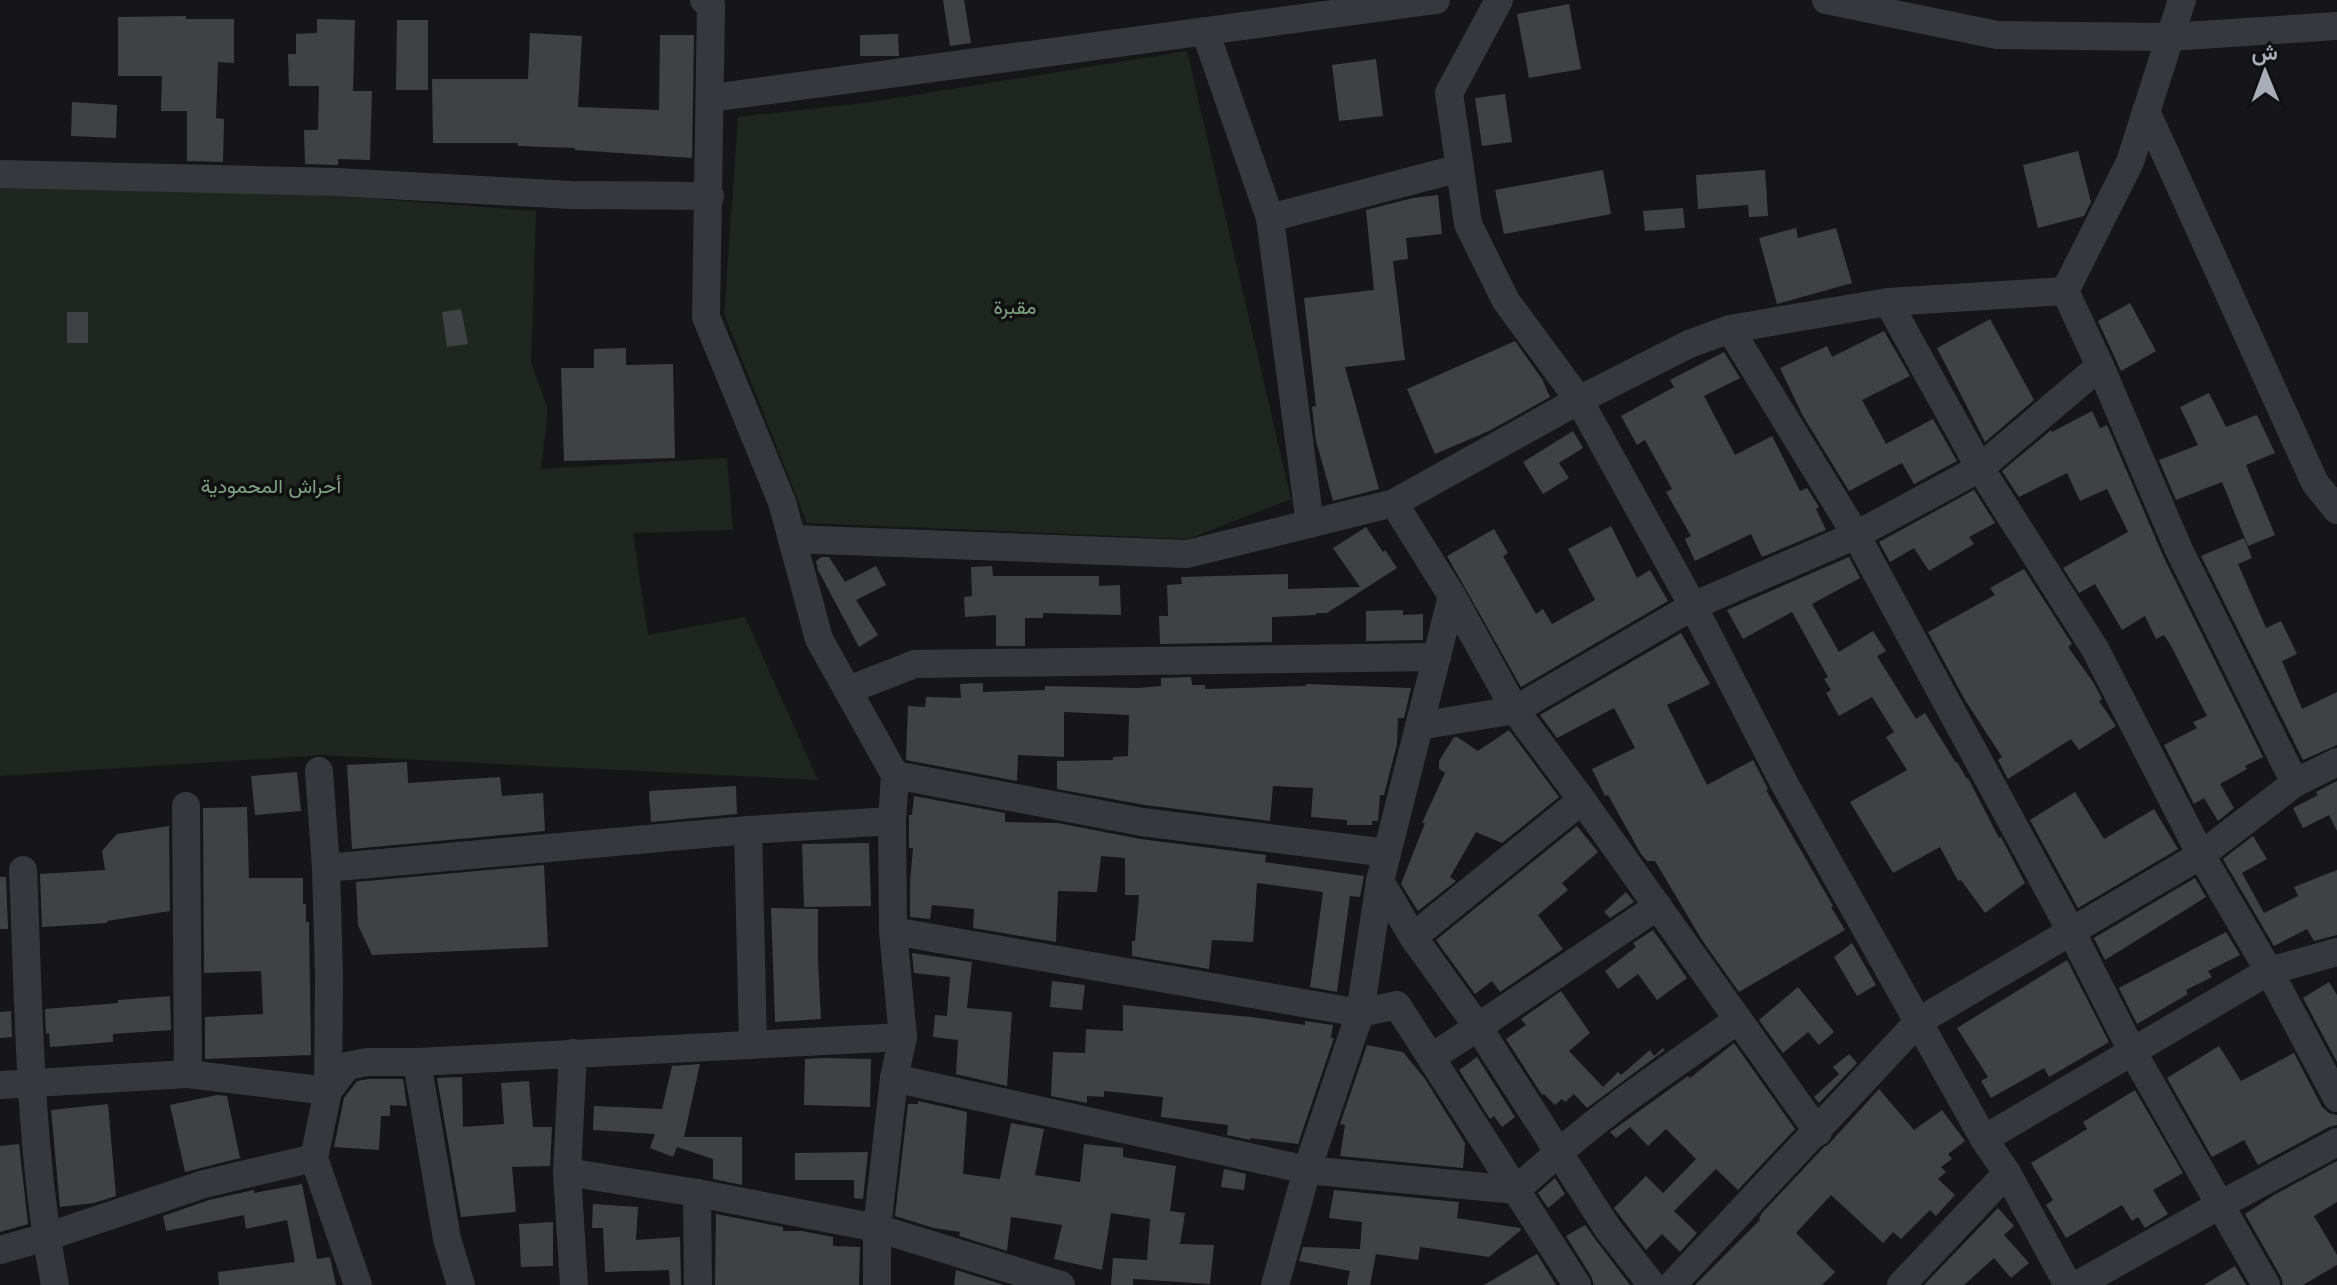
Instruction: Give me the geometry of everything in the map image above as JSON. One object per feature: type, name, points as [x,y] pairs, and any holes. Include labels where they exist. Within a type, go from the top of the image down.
[{"type":"street","points":[[704,0],[711,5],[706,317],[782,502],[819,639],[895,775],[892,821],[893,931],[903,1037],[894,1078],[877,1228],[877,1285]]},
{"type":"street","points":[[711,98],[1436,0]]},
{"type":"street","points":[[1499,0],[1449,93],[1468,224],[1506,301],[1579,400],[1693,606],[1784,783],[2068,1285]]},
{"type":"street","points":[[1826,0],[1997,35],[2170,37],[2337,26]]},
{"type":"street","points":[[2065,291],[2130,162],[2182,0]]},
{"type":"street","points":[[1205,31],[1270,218],[1310,524]]},
{"type":"street","points":[[2146,111],[2315,483],[2337,510]]},
{"type":"street","points":[[1270,218],[1460,168]]},
{"type":"street","points":[[0,174],[336,182],[571,195],[710,196]]},
{"type":"street","points":[[792,539],[1187,554],[1394,503],[1579,400],[1689,344],[1730,329],[1888,302],[2065,291]]},
{"type":"street","points":[[2065,291],[2179,550],[2295,783]]},
{"type":"street","points":[[1888,302],[1980,468],[2095,649],[2201,855],[2269,971],[2337,1098]]},
{"type":"street","points":[[1730,329],[1856,535],[2072,933],[2132,1051],[2266,1285]]},
{"type":"street","points":[[1419,726],[1515,710],[1693,606],[1856,535],[1980,468],[2100,366]]},
{"type":"street","points":[[1394,503],[1452,596],[1515,710],[1818,1132]]},
{"type":"street","points":[[1275,1285],[1307,1170],[1360,1013],[1380,881],[1452,596]]},
{"type":"street","points":[[848,690],[915,664],[1437,657]]},
{"type":"street","points":[[1672,1285],[1919,1021],[2201,855],[2295,783],[2337,762]]},
{"type":"street","points":[[319,771],[326,868],[328,1091],[314,1158],[358,1285]]},
{"type":"street","points":[[895,775],[1142,822],[1387,853]]},
{"type":"street","points":[[1413,937],[1582,800]]},
{"type":"street","points":[[186,806],[188,1074]]},
{"type":"street","points":[[326,868],[748,830],[892,821]]},
{"type":"street","points":[[748,830],[753,1043]]},
{"type":"street","points":[[23,870],[33,1083],[46,1237],[55,1285]]},
{"type":"street","points":[[1380,881],[1413,937],[1478,1027],[1608,1229],[1652,1285]]},
{"type":"street","points":[[1432,1057],[1658,906]]},
{"type":"street","points":[[893,931],[1360,1013],[1397,1005],[1577,1285]]},
{"type":"street","points":[[1984,1139],[2269,971],[2337,952]]},
{"type":"street","points":[[894,1078],[1307,1170],[1516,1190],[1558,1153],[1651,1081],[1737,1020]]},
{"type":"street","points":[[328,1091],[347,1066],[367,1062],[903,1037]]},
{"type":"street","points":[[573,1053],[567,1172],[574,1285]]},
{"type":"street","points":[[417,1062],[447,1239],[461,1285]]},
{"type":"street","points":[[0,1085],[188,1074],[328,1091]]},
{"type":"street","points":[[2077,1285],[2337,1142]]},
{"type":"street","points":[[0,1250],[204,1184],[314,1158]]},
{"type":"street","points":[[567,1172],[697,1193],[877,1228],[1061,1285]]},
{"type":"street","points":[[1901,1285],[2007,1173]]},
{"type":"street","points":[[697,1193],[698,1285]]},
{"type":"green space","name":"مقبرة","points":[[1187,51],[1291,499],[1188,539],[807,523],[724,314],[738,117],[872,102]]},
{"type":"green space","name":"أحراش المحمودية","points":[[0,187],[298,193],[536,211],[531,362],[548,410],[541,469],[727,458],[733,530],[633,533],[648,635],[745,617],[818,780],[321,755],[0,776]]},
{"type":"building","points":[[943,0],[964,0],[971,43],[950,46]]},
{"type":"building","points":[[1569,4],[1581,69],[1529,78],[1517,14]]},
{"type":"building","points":[[186,16],[186,19],[234,19],[234,63],[218,62],[216,118],[224,119],[223,162],[187,161],[187,111],[161,111],[162,76],[118,76],[118,17]]},
{"type":"building","points":[[317,19],[355,20],[353,91],[372,91],[370,160],[338,159],[338,165],[305,164],[304,130],[318,130],[319,86],[289,86],[288,54],[296,54],[296,34],[317,33]]},
{"type":"building","points":[[397,20],[428,20],[428,90],[396,90]]},
{"type":"building","points":[[530,33],[582,36],[578,107],[659,110],[660,35],[694,35],[692,158],[518,146],[518,143],[433,143],[432,79],[528,79]]},
{"type":"building","points":[[898,34],[899,56],[860,56],[860,35]]},
{"type":"building","points":[[1376,59],[1383,116],[1339,121],[1332,65]]},
{"type":"building","points":[[1505,94],[1512,142],[1482,146],[1475,98]]},
{"type":"building","points":[[72,102],[117,105],[116,138],[71,136]]},
{"type":"building","points":[[2078,151],[2091,202],[2084,216],[2038,228],[2023,165]]},
{"type":"building","points":[[1603,170],[1611,214],[1504,234],[1495,190]]},
{"type":"building","points":[[1765,170],[1768,216],[1749,217],[1748,205],[1698,209],[1696,175]]},
{"type":"building","points":[[1438,195],[1442,234],[1406,238],[1408,259],[1393,261],[1405,360],[1345,367],[1379,489],[1333,501],[1316,441],[1312,407],[1316,406],[1304,298],[1374,290],[1366,210]]},
{"type":"building","points":[[1683,208],[1685,228],[1645,231],[1643,211]]},
{"type":"building","points":[[1796,228],[1798,238],[1836,228],[1852,283],[1777,304],[1759,238]]},
{"type":"building","points":[[2130,303],[2156,351],[2121,371],[2098,321]]},
{"type":"building","points":[[461,309],[468,344],[447,347],[442,312]]},
{"type":"building","points":[[67,312],[88,312],[88,343],[67,343]]},
{"type":"building","points":[[1990,319],[2034,400],[1985,442],[1937,348]]},
{"type":"building","points":[[1884,331],[1910,376],[1862,400],[1886,444],[1933,419],[1957,461],[1914,484],[1902,463],[1849,491],[1803,416],[1780,368],[1827,346],[1832,357]]},
{"type":"building","points":[[1515,341],[1542,379],[1550,397],[1489,431],[1435,454],[1407,389]]},
{"type":"building","points":[[626,348],[626,365],[673,364],[675,458],[564,461],[561,368],[594,368],[594,349]]},
{"type":"building","points":[[1724,352],[1740,378],[1704,396],[1735,455],[1772,436],[1800,491],[1807,488],[1819,507],[1816,509],[1826,530],[1762,557],[1751,534],[1695,561],[1685,539],[1691,536],[1666,492],[1672,489],[1645,440],[1637,445],[1621,416],[1674,387],[1670,380]]},
{"type":"building","points":[[2209,393],[2226,427],[2257,415],[2275,453],[2246,465],[2275,535],[2248,546],[2222,482],[2176,500],[2159,460],[2198,445],[2180,407]]},
{"type":"building","points":[[2092,411],[2100,428],[2107,425],[2164,558],[2263,757],[2220,784],[2234,808],[2218,821],[2204,798],[2194,804],[2164,745],[2197,728],[2193,722],[2207,716],[2170,644],[2164,635],[2156,639],[2145,616],[2122,630],[2095,584],[2079,593],[2063,568],[2128,532],[2107,489],[2080,501],[2067,473],[2019,497],[2002,471],[2051,430]]},
{"type":"building","points":[[1573,431],[1583,448],[1559,463],[1569,478],[1543,494],[1523,462]]},
{"type":"building","points":[[1974,490],[1995,523],[1969,537],[1974,544],[1929,571],[1914,548],[1890,562],[1879,542]]},
{"type":"building","points":[[1611,526],[1637,578],[1650,570],[1668,601],[1521,687],[1447,556],[1494,529],[1508,553],[1503,556],[1536,614],[1543,609],[1552,624],[1595,600],[1568,549]]},
{"type":"building","points":[[1366,527],[1397,568],[1327,613],[1272,617],[1272,642],[1160,644],[1159,616],[1168,616],[1167,585],[1182,584],[1181,577],[1288,574],[1288,589],[1360,587],[1333,548]]},
{"type":"building","points":[[2244,538],[2252,558],[2238,564],[2266,628],[2281,621],[2297,654],[2282,661],[2302,709],[2337,692],[2337,745],[2303,760],[2201,556]]},
{"type":"building","points":[[829,557],[845,582],[876,566],[886,585],[856,600],[878,635],[859,647],[818,570],[816,561]]},
{"type":"building","points":[[1849,557],[1860,578],[1812,604],[1839,652],[1873,631],[1886,651],[1877,656],[1916,719],[1925,713],[1968,778],[2025,883],[1985,913],[1961,880],[1958,881],[1940,847],[1893,873],[1850,802],[1907,770],[1886,737],[1894,732],[1872,697],[1839,716],[1826,693],[1831,690],[1824,679],[1828,677],[1792,612],[1743,639],[1727,610]]},
{"type":"building","points":[[992,566],[993,576],[1099,576],[1099,586],[1120,585],[1121,615],[1043,613],[1043,618],[1025,618],[1025,646],[996,646],[996,615],[965,617],[964,597],[972,596],[971,567]]},
{"type":"building","points":[[2024,569],[2072,644],[2068,647],[2093,682],[2102,699],[2099,701],[2116,726],[2079,750],[2071,739],[2008,779],[1998,760],[2002,757],[1965,700],[1928,632],[1995,595],[1990,588]]},
{"type":"building","points":[[1403,610],[1403,615],[1423,614],[1423,640],[1366,641],[1366,611]]},
{"type":"building","points":[[1681,633],[1710,684],[1667,705],[1707,785],[1753,760],[1766,790],[1845,930],[1739,992],[1702,940],[1655,861],[1647,861],[1641,854],[1592,769],[1635,748],[1614,708],[1557,738],[1540,715]]},
{"type":"building","points":[[1191,677],[1192,685],[1205,685],[1205,689],[1306,684],[1411,688],[1404,718],[1398,718],[1397,744],[1384,795],[1380,795],[1378,821],[1372,821],[1372,825],[1347,825],[1347,820],[1311,817],[1313,788],[1273,786],[1270,821],[1145,805],[1057,789],[1057,761],[1113,760],[1113,757],[1128,756],[1129,715],[1064,712],[1064,757],[1018,755],[1017,781],[906,760],[908,706],[925,707],[926,697],[961,698],[960,684],[983,683],[983,692],[1045,690],[1045,686],[1138,688],[1161,686],[1161,678]]},
{"type":"building","points":[[1509,730],[1559,797],[1502,843],[1476,832],[1450,877],[1456,881],[1418,911],[1401,884],[1425,823],[1422,823],[1445,773],[1439,769],[1439,761],[1454,737],[1478,751]]},
{"type":"building","points":[[407,762],[408,783],[500,777],[502,796],[543,793],[545,831],[352,849],[347,765]]},
{"type":"building","points":[[297,772],[301,811],[255,815],[251,776]]},
{"type":"building","points":[[2337,781],[2337,831],[2329,815],[2303,828],[2293,808]]},
{"type":"building","points":[[736,786],[737,814],[651,822],[649,791]]},
{"type":"building","points":[[2075,792],[2104,839],[2154,809],[2178,849],[2078,908],[2030,820]]},
{"type":"building","points":[[914,796],[1005,813],[1005,822],[1058,823],[1140,839],[1266,855],[1265,862],[1364,876],[1360,897],[1350,896],[1337,992],[1310,987],[1323,892],[1257,883],[1253,942],[1212,940],[1209,969],[1132,956],[1139,895],[1125,895],[1125,858],[1101,856],[1097,892],[1058,891],[1056,942],[973,928],[974,909],[932,905],[930,919],[910,917],[913,848],[909,848],[909,815],[912,815]]},
{"type":"building","points":[[247,807],[249,878],[303,878],[303,904],[306,904],[306,922],[309,922],[311,1055],[205,1059],[205,1017],[263,1014],[261,971],[204,973],[203,808]]},
{"type":"building","points":[[169,826],[170,911],[107,923],[42,927],[40,874],[105,870],[102,851],[117,834]]},
{"type":"building","points":[[1577,826],[1598,852],[1562,883],[1568,890],[1538,915],[1563,949],[1500,992],[1492,981],[1475,994],[1436,940]]},
{"type":"building","points":[[2253,836],[2267,859],[2242,873],[2264,913],[2298,896],[2294,887],[2337,870],[2337,935],[2314,941],[2307,929],[2274,946],[2223,859]]},
{"type":"building","points":[[869,843],[871,906],[804,907],[802,844]]},
{"type":"building","points":[[544,865],[548,947],[372,955],[358,925],[356,882]]},
{"type":"building","points":[[0,877],[6,877],[8,929],[0,929]]},
{"type":"building","points":[[2195,878],[2206,897],[2105,960],[2094,938]]},
{"type":"building","points":[[1626,892],[1634,902],[1610,918],[1604,912]]},
{"type":"building","points":[[771,908],[818,909],[821,1019],[775,1022]]},
{"type":"building","points":[[1653,930],[1687,978],[1657,1000],[1638,974],[1618,989],[1605,971],[1636,947],[1633,943]]},
{"type":"building","points":[[2226,932],[2240,955],[2208,971],[2212,977],[2186,990],[2188,994],[2137,1024],[2119,988]]},
{"type":"building","points":[[1852,943],[1876,985],[1857,996],[1834,957]]},
{"type":"building","points":[[912,953],[972,962],[967,1008],[1012,1012],[1007,1086],[956,1074],[958,1040],[933,1037],[935,1015],[947,1016],[950,977],[914,973]]},
{"type":"building","points":[[2067,960],[2109,1042],[2049,1077],[2044,1068],[1991,1098],[1981,1081],[1988,1077],[1957,1028]]},
{"type":"building","points":[[1052,981],[1085,985],[1082,1010],[1050,1007]]},
{"type":"building","points":[[2329,982],[2337,995],[2337,1062],[2303,998]]},
{"type":"building","points":[[1798,987],[1834,1032],[1819,1045],[1808,1032],[1783,1053],[1759,1020]]},
{"type":"building","points":[[1561,991],[1590,1033],[1569,1051],[1603,1087],[1618,1072],[1621,1075],[1650,1050],[1654,1056],[1663,1048],[1665,1050],[1587,1108],[1574,1094],[1565,1102],[1562,1099],[1555,1105],[1542,1095],[1506,1039],[1526,1025],[1521,1019]]},
{"type":"building","points":[[170,996],[171,1030],[113,1034],[113,1042],[50,1047],[45,1009]]},
{"type":"building","points":[[1123,1005],[1305,1025],[1305,1021],[1333,1025],[1331,1038],[1334,1038],[1298,1144],[1250,1140],[1227,1135],[1228,1125],[1161,1117],[1163,1097],[1104,1091],[1104,1097],[1087,1096],[1087,1103],[1051,1096],[1053,1052],[1085,1053],[1086,1029],[1123,1031]]},
{"type":"building","points":[[11,1011],[12,1037],[0,1038],[0,1012]]},
{"type":"building","points":[[1734,1043],[1795,1129],[1738,1190],[1716,1169],[1674,1211],[1697,1233],[1680,1252],[1662,1234],[1646,1250],[1614,1208],[1646,1176],[1663,1193],[1696,1159],[1666,1129],[1648,1146],[1630,1127],[1616,1138],[1610,1132],[1688,1076],[1690,1078]]},
{"type":"building","points":[[1367,1045],[1403,1052],[1425,1079],[1465,1143],[1463,1168],[1340,1156],[1345,1125],[1340,1124]]},
{"type":"building","points":[[2219,1046],[2241,1081],[2294,1053],[2322,1107],[2337,1115],[2337,1125],[2258,1165],[2244,1140],[2212,1157],[2167,1078]]},
{"type":"building","points":[[1849,1054],[1857,1063],[1819,1103],[1814,1097],[1839,1074],[1833,1067]]},
{"type":"building","points":[[1477,1057],[1515,1117],[1502,1127],[1494,1116],[1490,1119],[1459,1070]]},
{"type":"building","points":[[805,1059],[871,1059],[870,1107],[804,1105]]},
{"type":"building","points":[[700,1064],[684,1137],[742,1137],[742,1185],[713,1179],[713,1159],[677,1147],[673,1157],[650,1148],[655,1134],[593,1130],[594,1106],[662,1109],[672,1066]]},
{"type":"building","points":[[462,1077],[463,1127],[504,1124],[501,1083],[529,1081],[533,1127],[552,1127],[550,1166],[512,1167],[516,1212],[461,1217],[437,1078]]},
{"type":"building","points":[[403,1079],[407,1106],[390,1105],[390,1116],[381,1116],[379,1150],[334,1147],[344,1098],[357,1081]]},
{"type":"building","points":[[1879,1089],[1914,1130],[1942,1110],[1965,1141],[1948,1154],[1952,1159],[1941,1167],[1946,1172],[1938,1179],[1955,1195],[1936,1216],[1930,1210],[1901,1239],[1893,1232],[1883,1243],[1831,1195],[1796,1233],[1835,1272],[1822,1285],[1695,1285],[1760,1220],[1762,1213]]},
{"type":"building","points":[[2135,1090],[2183,1173],[2153,1190],[2168,1214],[2145,1228],[2138,1217],[2132,1221],[2122,1205],[2066,1238],[2046,1205],[2053,1200],[2031,1163],[2087,1129],[2083,1122]]},
{"type":"building","points":[[217,1095],[227,1096],[240,1158],[185,1172],[170,1105]]},
{"type":"building","points":[[918,1101],[967,1112],[963,1174],[1000,1179],[1011,1123],[1044,1129],[1035,1175],[1080,1182],[1084,1144],[1123,1148],[1123,1157],[1176,1166],[1170,1211],[1185,1213],[1180,1244],[1214,1245],[1210,1284],[1133,1279],[1133,1285],[1111,1285],[1113,1258],[1147,1260],[1150,1219],[1111,1213],[1102,1270],[1054,1259],[1062,1225],[1011,1217],[1007,1251],[959,1236],[960,1232],[895,1216],[908,1104],[918,1104]]},
{"type":"building","points":[[108,1104],[116,1196],[94,1203],[60,1207],[51,1110]]},
{"type":"building","points":[[19,1144],[28,1224],[0,1232],[0,1146]]},
{"type":"building","points":[[868,1152],[863,1199],[854,1198],[854,1180],[795,1180],[795,1153]]},
{"type":"building","points":[[2337,1161],[2337,1202],[2314,1216],[2337,1255],[2337,1265],[2303,1285],[2283,1285],[2245,1214]]},
{"type":"building","points":[[1224,1169],[1246,1174],[1244,1190],[1221,1187]]},
{"type":"building","points":[[1555,1178],[1565,1194],[1548,1208],[1538,1193]]},
{"type":"building","points":[[302,1184],[317,1259],[330,1257],[336,1285],[219,1285],[218,1272],[295,1262],[287,1220],[246,1229],[244,1215],[166,1231],[163,1216],[209,1200]]},
{"type":"building","points":[[1334,1190],[1459,1202],[1457,1218],[1521,1230],[1489,1257],[1420,1247],[1418,1260],[1376,1254],[1370,1285],[1347,1285],[1350,1271],[1299,1261],[1303,1247],[1360,1249],[1362,1222],[1329,1218]]},
{"type":"building","points":[[593,1204],[638,1207],[636,1240],[680,1237],[681,1285],[670,1285],[669,1270],[605,1272],[603,1228],[592,1228]]},
{"type":"building","points":[[1998,1208],[2014,1226],[2004,1235],[2029,1263],[2011,1278],[1994,1258],[1964,1285],[1924,1285]]},
{"type":"building","points":[[716,1214],[783,1227],[783,1231],[833,1237],[833,1246],[860,1247],[859,1285],[715,1285]]},
{"type":"building","points":[[553,1222],[553,1266],[521,1267],[519,1224]]},
{"type":"building","points":[[1585,1225],[1630,1285],[1594,1285],[1566,1236]]},
{"type":"building","points":[[1537,1254],[1556,1285],[1484,1285]]},
{"type":"building","points":[[2235,1266],[2246,1285],[2204,1285]]},
{"type":"building","points":[[956,1270],[1004,1285],[954,1285]]}]
